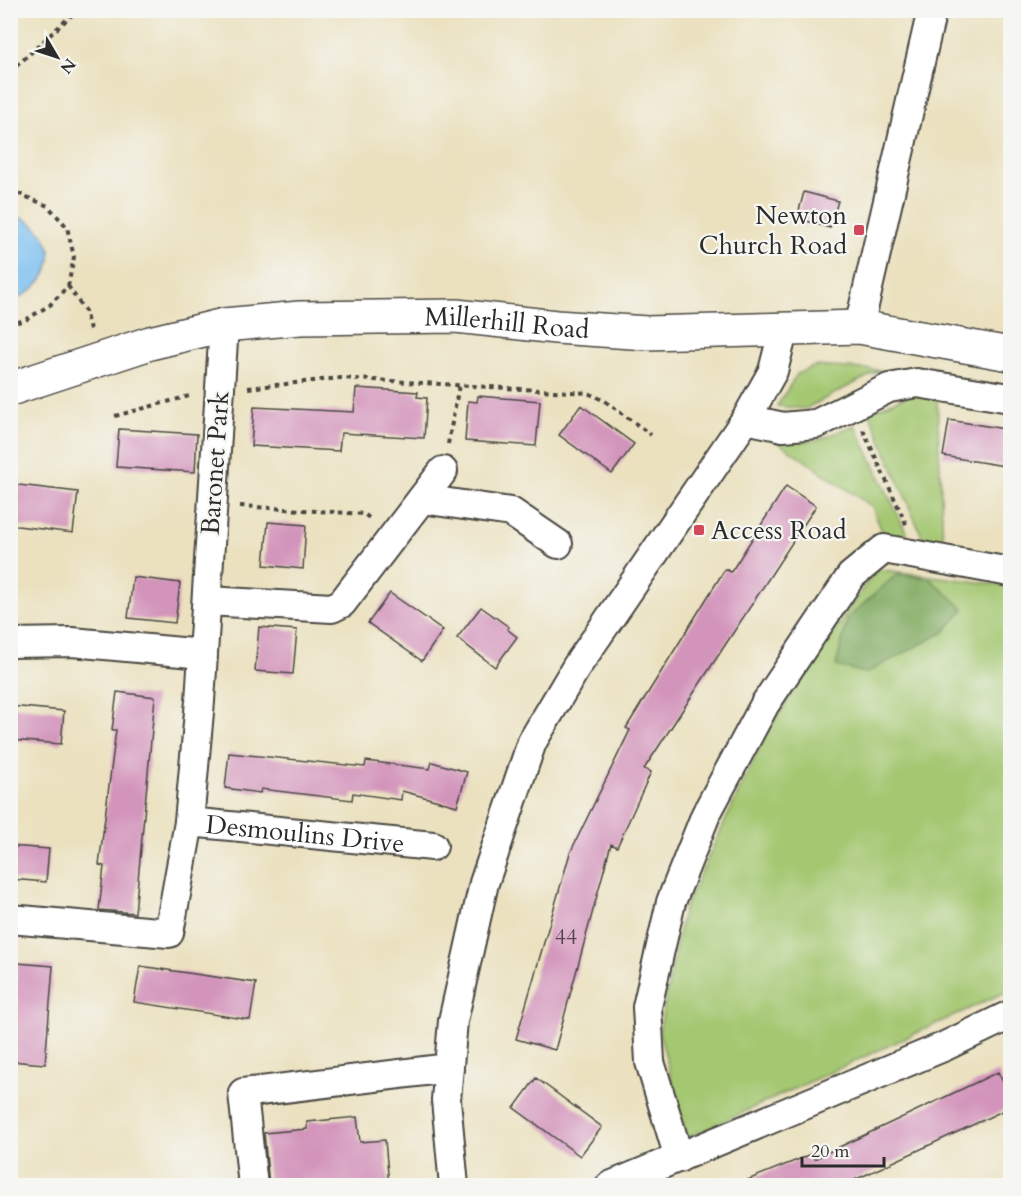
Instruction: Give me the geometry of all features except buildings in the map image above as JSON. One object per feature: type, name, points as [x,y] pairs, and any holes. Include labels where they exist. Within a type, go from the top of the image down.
[{"type":"main road","name":"Millerhill Road","points":[[10,389],[150,343],[224,325],[300,318],[456,316],[556,327],[647,333],[859,327],[1011,354]]},
{"type":"street","points":[[859,327],[932,10]]},
{"type":"street","name":"Baronet Park","points":[[200,701],[224,325]]},
{"type":"street","points":[[454,1185],[446,1100],[453,1021],[484,883],[532,742],[577,666],[746,419],[773,371],[784,328]]},
{"type":"street","points":[[746,419],[783,427],[816,424],[889,388],[917,383],[1011,398]]},
{"type":"street","points":[[207,601],[332,608],[342,603],[443,471]]},
{"type":"street","points":[[422,499],[511,512],[558,544]]},
{"type":"street","points":[[679,1158],[650,1062],[646,1007],[671,902],[706,814],[765,704],[851,576],[884,549],[1011,572]]},
{"type":"street","points":[[10,643],[72,642],[203,654]]},
{"type":"street","name":"Desmoulins Drive","points":[[200,701],[189,822],[433,846]]},
{"type":"street","points":[[10,919],[169,933],[189,822]]},
{"type":"street","points":[[610,1185],[679,1158],[1011,1015]]},
{"type":"street","points":[[253,1185],[243,1094],[449,1068]]},
{"type":"path","points":[[10,72],[77,10]]},
{"type":"path","points":[[10,190],[48,206],[67,227],[74,257],[68,286],[50,305],[27,319],[10,325]]},
{"type":"path","points":[[68,286],[86,311],[98,360]]},
{"type":"path","points":[[115,416],[202,392],[341,378],[588,393],[605,401],[651,435]]},
{"type":"path","points":[[443,471],[459,385]]},
{"type":"path","points":[[853,407],[921,557]]},
{"type":"path","points":[[213,504],[364,514],[393,537]]},
{"type":"green space","points":[[815,366],[880,370],[805,409],[777,406],[797,374]]},
{"type":"green space","points":[[909,395],[937,395],[943,542],[924,541],[869,412]]},
{"type":"green space","points":[[855,425],[907,534],[886,541],[872,507],[778,442],[818,440]]},
{"type":"green space","points":[[876,569],[1010,586],[1010,990],[687,1138],[659,1032],[683,911],[768,730]]},
{"type":"green space","points":[[897,574],[929,578],[964,609],[944,632],[866,673],[836,666],[848,618]]},
{"type":"water","points":[[11,213],[33,224],[45,237],[50,259],[42,280],[23,296],[11,301]]},
{"type":"place","name":"Newton Church Road","points":[[859,230]]},
{"type":"place","name":"Access Road","points":[[699,530]]}]
